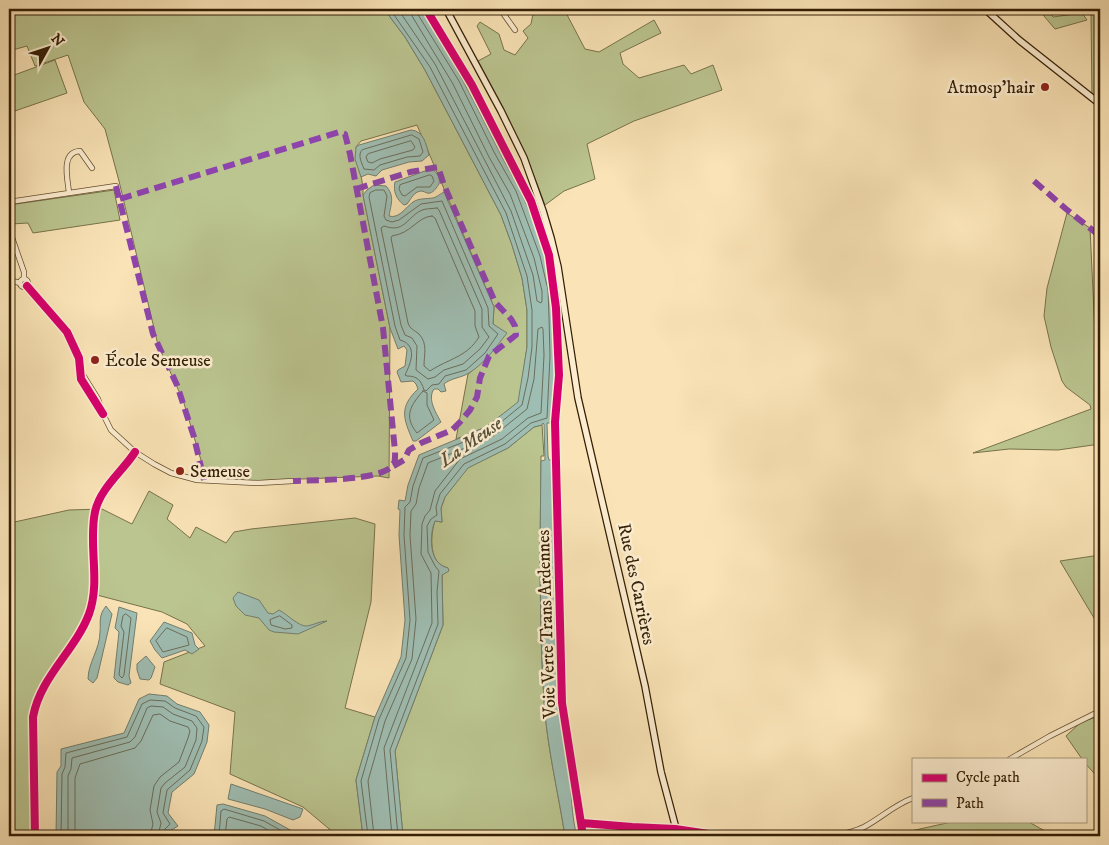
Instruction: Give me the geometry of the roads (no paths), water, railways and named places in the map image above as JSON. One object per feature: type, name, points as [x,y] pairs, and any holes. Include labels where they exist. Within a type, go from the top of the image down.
[{"type":"main road","name":"Rue des Carrières","points":[[446,9],[524,158],[544,211],[558,268],[581,413],[608,520],[645,686],[661,772],[678,836]]},
{"type":"main road","points":[[985,9],[1019,40],[1100,104]]},
{"type":"street","points":[[500,9],[515,30]]},
{"type":"street","points":[[70,193],[68,157],[74,152],[80,151],[92,168]]},
{"type":"street","points":[[9,202],[116,186]]},
{"type":"street","points":[[9,229],[24,272],[22,286],[27,286],[67,332],[79,358],[80,370],[98,399],[111,430],[135,452],[171,473],[197,480],[258,483],[293,481]]},
{"type":"street","points":[[9,280],[22,281]]},
{"type":"street","points":[[35,836],[33,717],[35,705],[41,692],[80,631],[92,602],[95,511],[98,502],[135,452]]},
{"type":"street","points":[[1012,758],[1100,711]]},
{"type":"street","points":[[833,836],[848,834],[893,807],[912,798]]},
{"type":"street","points":[[582,823],[676,829],[744,836]]},
{"type":"water","name":"La Meuse","points":[[384,9],[420,9],[431,26],[460,76],[522,195],[534,222],[550,270],[555,305],[556,374],[551,423],[547,423],[548,456],[549,460],[552,460],[553,479],[557,683],[577,836],[565,836],[545,718],[540,581],[541,461],[545,460],[543,423],[534,427],[508,448],[468,468],[445,497],[441,508],[442,522],[435,521],[431,537],[432,550],[436,560],[448,568],[449,571],[442,575],[443,625],[395,751],[403,836],[363,836],[356,780],[375,717],[401,657],[405,620],[399,535],[399,500],[405,501],[408,485],[419,455],[486,427],[518,402],[527,347],[527,310],[522,278],[501,215],[425,70],[405,37]]},
{"type":"water","points":[[411,130],[422,135],[429,155],[422,161],[409,162],[382,170],[376,176],[368,174],[361,177],[355,159],[356,147]]},
{"type":"water","points":[[430,169],[439,177],[439,184],[433,192],[417,192],[404,205],[396,195],[394,189],[395,182]]},
{"type":"water","points":[[374,185],[386,186],[391,193],[392,200],[389,216],[393,217],[415,201],[433,198],[444,192],[494,307],[493,324],[507,333],[475,369],[444,384],[446,391],[441,392],[438,389],[434,389],[431,397],[441,422],[416,441],[413,441],[405,419],[405,407],[418,389],[413,381],[401,382],[397,372],[405,366],[407,350],[404,346],[398,349],[390,328],[363,195]]},
{"type":"water","points":[[238,592],[259,600],[268,613],[273,614],[279,610],[304,626],[327,621],[298,634],[274,632],[269,630],[259,618],[245,615],[236,606],[233,598]]},
{"type":"water","points":[[106,606],[112,614],[97,678],[93,683],[88,679],[90,667],[98,644],[101,616]]},
{"type":"water","points":[[119,607],[137,613],[129,676],[131,683],[128,685],[118,682],[114,678],[119,632],[115,628]]},
{"type":"water","points":[[164,622],[192,633],[195,645],[199,649],[192,654],[185,650],[162,658],[150,641]]},
{"type":"water","points":[[146,656],[155,667],[149,680],[140,679],[137,670],[137,664]]},
{"type":"water","points":[[149,694],[167,696],[177,704],[200,712],[209,725],[207,742],[194,774],[172,792],[168,813],[178,826],[170,831],[169,836],[56,836],[57,772],[61,766],[61,749],[124,733],[139,699]]},
{"type":"water","points":[[231,784],[303,809],[300,817],[293,820],[265,809],[228,799]]},
{"type":"water","points":[[223,804],[265,816],[301,836],[214,836],[217,805]]},
{"type":"place","name":"Atmosp'hair","points":[[1045,87]]},
{"type":"place","name":"École Semeuse","points":[[95,360]]},
{"type":"place","name":"Semeuse","points":[[180,471]]}]
